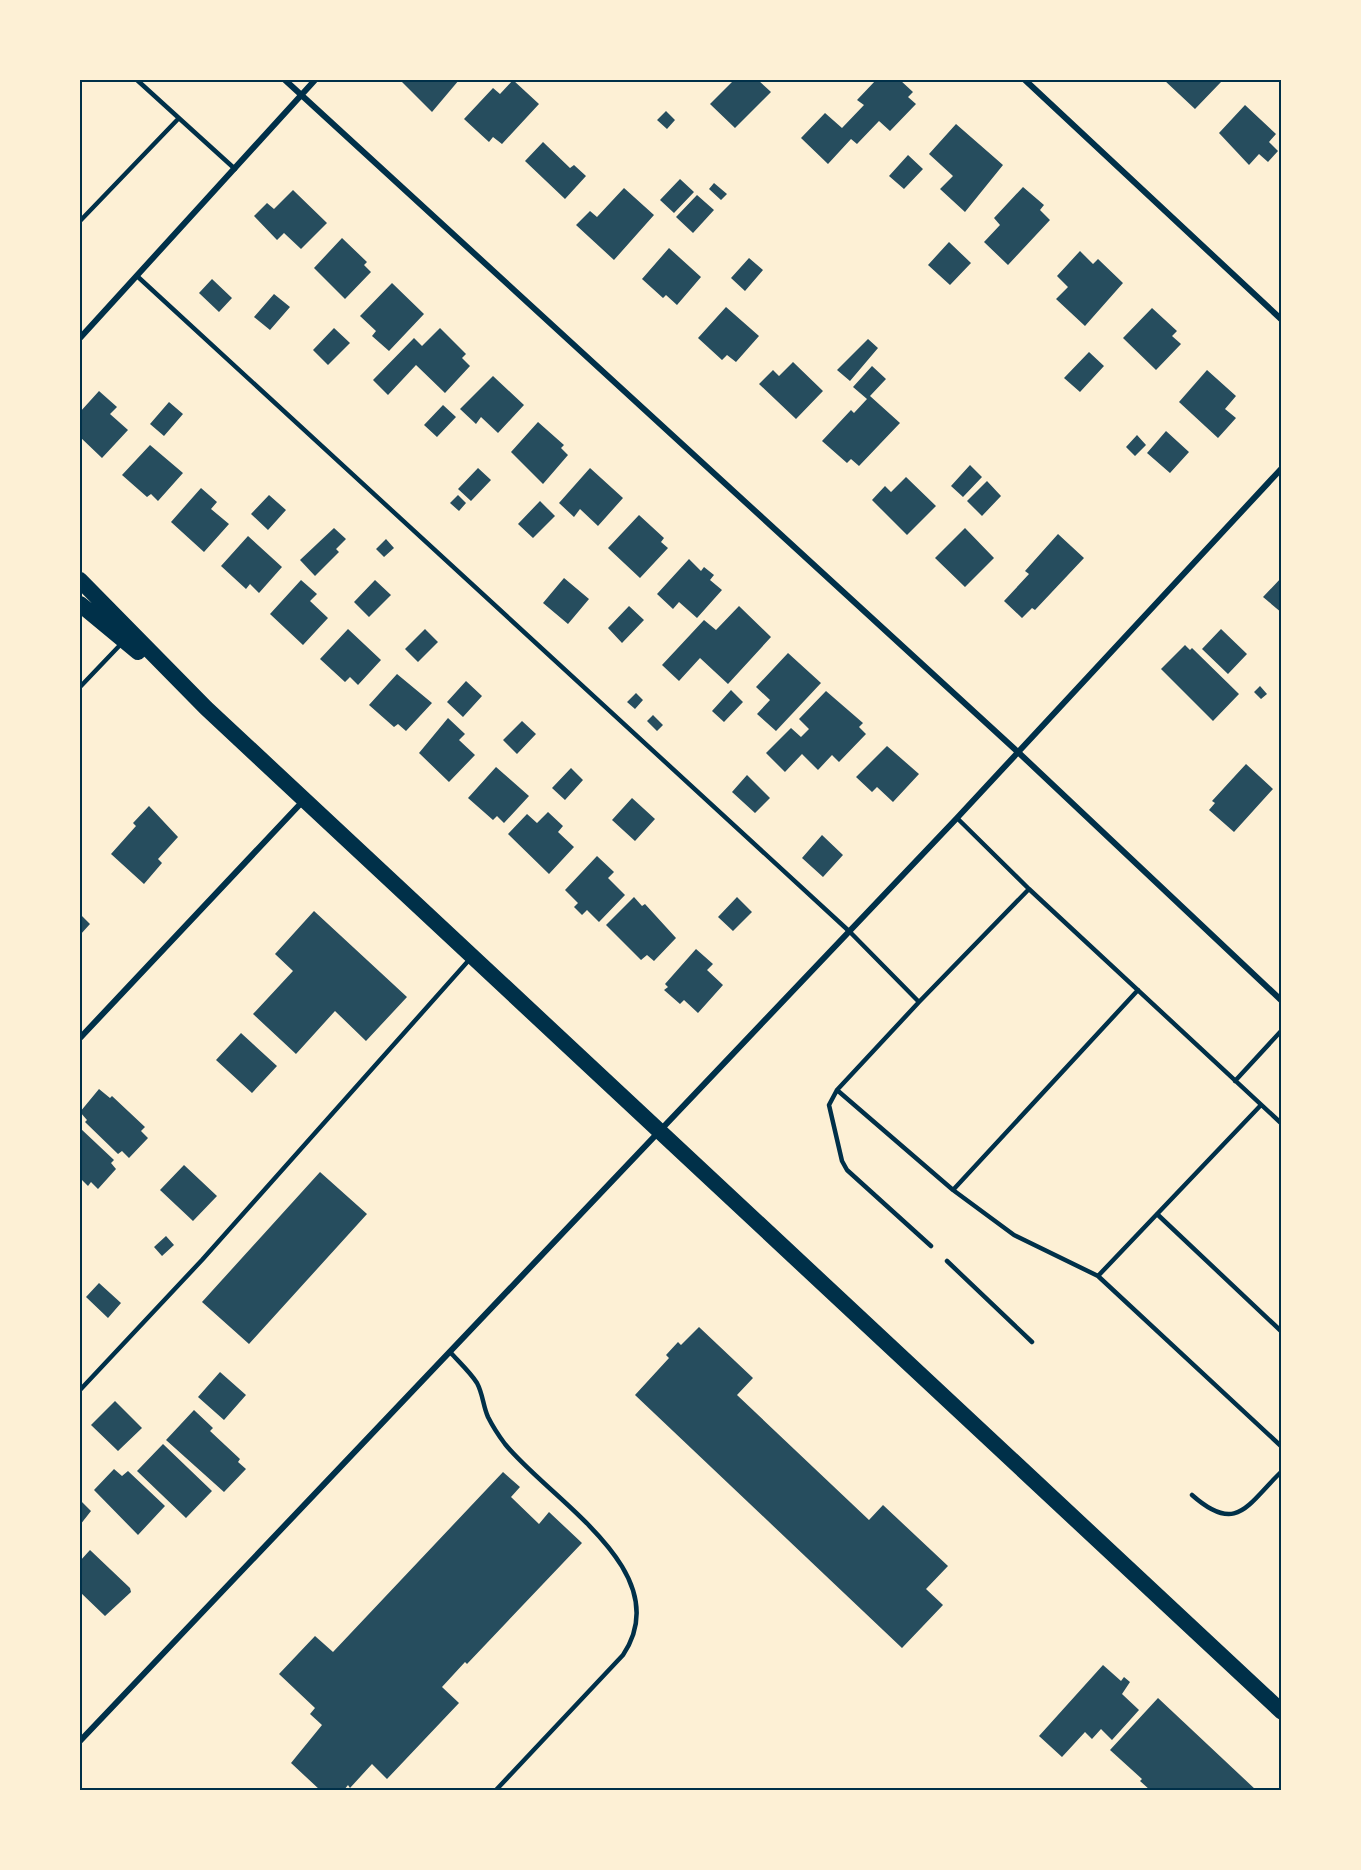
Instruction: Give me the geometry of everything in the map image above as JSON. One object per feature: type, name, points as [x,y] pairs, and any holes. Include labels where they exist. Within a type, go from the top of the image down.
[{"type":"highway","points":[[80,580],[206,708],[1281,1712]]},
{"type":"highway","points":[[80,604],[206,708]]},
{"type":"street","points":[[285,80],[1019,753],[1281,1001]]},
{"type":"street","points":[[80,338],[315,80]]},
{"type":"street","points":[[1025,80],[1281,320]]},
{"type":"street","points":[[80,1741],[957,819],[1281,468]]},
{"type":"street","points":[[80,1038],[304,799]]},
{"type":"lane","points":[[137,80],[235,169]]},
{"type":"lane","points":[[80,221],[179,118]]},
{"type":"lane","points":[[137,276],[850,932],[919,1002]]},
{"type":"lane","points":[[80,687],[124,641]]},
{"type":"lane","points":[[957,819],[1281,1124]]},
{"type":"lane","points":[[931,1246],[842,1161],[829,1105],[837,1090],[1029,889]]},
{"type":"lane","points":[[80,1390],[202,1260],[473,956]]},
{"type":"lane","points":[[954,1190],[1138,990]]},
{"type":"lane","points":[[1235,1081],[1281,1030]]},
{"type":"lane","points":[[837,1090],[954,1190],[1014,1235],[1098,1276],[1281,1448]]},
{"type":"lane","points":[[1098,1276],[1261,1105]]},
{"type":"lane","points":[[1157,1214],[1281,1332]]},
{"type":"lane","points":[[947,1261],[1032,1342]]},
{"type":"lane","points":[[450,1352],[477,1383],[487,1416],[518,1460],[581,1516],[619,1559],[632,1586],[637,1614],[633,1640],[623,1655],[496,1790]]},
{"type":"lane","points":[[1192,1495],[1209,1510],[1225,1516],[1239,1513],[1281,1471]]},
{"type":"building","points":[[400,80],[459,80],[432,112]]},
{"type":"building","points":[[513,80],[539,104],[502,144],[493,137],[489,142],[464,119],[493,88],[500,94]]},
{"type":"building","points":[[734,80],[758,80],[771,92],[735,128],[710,104]]},
{"type":"building","points":[[876,80],[900,80],[913,92],[908,97],[916,104],[890,131],[879,121],[857,144],[851,139],[828,164],[801,138],[825,113],[842,128],[864,105],[857,100]]},
{"type":"building","points":[[1164,80],[1218,80],[1221,82],[1195,109]]},
{"type":"building","points":[[1245,105],[1276,134],[1269,142],[1278,151],[1268,162],[1259,154],[1249,165],[1219,133]]},
{"type":"building","points":[[666,111],[675,120],[667,129],[657,120]]},
{"type":"building","points":[[956,124],[1003,165],[965,212],[940,189],[953,176],[929,154]]},
{"type":"building","points":[[543,142],[570,168],[574,165],[586,176],[565,199],[525,161]]},
{"type":"building","points":[[908,155],[923,169],[904,189],[889,176]]},
{"type":"building","points":[[680,179],[694,192],[674,213],[660,200]]},
{"type":"building","points":[[714,183],[727,194],[721,200],[709,189]]},
{"type":"building","points":[[1023,187],[1044,205],[1040,210],[1050,220],[1008,265],[984,242],[1000,225],[994,218]]},
{"type":"building","points":[[624,188],[654,215],[614,260],[576,225],[590,211],[597,217]]},
{"type":"building","points":[[293,190],[327,223],[301,249],[284,233],[277,240],[254,216],[267,203],[274,209]]},
{"type":"building","points":[[697,195],[714,210],[693,233],[676,217]]},
{"type":"building","points":[[342,238],[367,262],[364,265],[371,272],[345,299],[314,268]]},
{"type":"building","points":[[949,242],[971,263],[950,285],[928,265]]},
{"type":"building","points":[[669,248],[701,277],[677,305],[666,295],[663,298],[642,279]]},
{"type":"building","points":[[1080,251],[1093,264],[1098,259],[1123,283],[1085,326],[1056,299],[1068,287],[1057,276]]},
{"type":"building","points":[[749,258],[763,270],[745,291],[731,278]]},
{"type":"building","points":[[212,279],[232,298],[219,312],[199,293]]},
{"type":"building","points":[[392,283],[424,314],[389,351],[372,336],[376,331],[360,316]]},
{"type":"building","points":[[274,294],[290,307],[270,330],[254,317]]},
{"type":"building","points":[[726,307],[759,336],[736,362],[727,355],[722,360],[698,338]]},
{"type":"building","points":[[1152,308],[1177,331],[1172,336],[1181,344],[1156,370],[1123,338]]},
{"type":"building","points":[[334,328],[350,343],[328,365],[313,350]]},
{"type":"building","points":[[440,328],[466,354],[462,358],[470,366],[445,393],[416,365],[388,395],[373,380],[414,338],[422,346]]},
{"type":"building","points":[[868,339],[878,348],[850,381],[837,370]]},
{"type":"building","points":[[1089,352],[1104,366],[1080,392],[1064,378]]},
{"type":"building","points":[[793,362],[823,391],[796,419],[759,384],[773,370],[779,376]]},
{"type":"building","points":[[872,366],[886,379],[870,396],[900,423],[859,466],[851,459],[847,463],[822,441],[851,410],[854,413],[867,399],[853,387]]},
{"type":"building","points":[[1207,370],[1236,396],[1225,409],[1236,418],[1218,438],[1179,402]]},
{"type":"building","points":[[493,376],[524,405],[498,433],[481,417],[476,424],[460,409]]},
{"type":"building","points":[[99,391],[117,407],[110,414],[128,430],[102,458],[80,437],[80,412]]},
{"type":"building","points":[[169,402],[183,414],[164,436],[150,424]]},
{"type":"building","points":[[443,405],[456,417],[437,437],[424,425]]},
{"type":"building","points":[[538,422],[564,445],[561,448],[568,455],[543,484],[511,452]]},
{"type":"building","points":[[1166,431],[1189,452],[1170,473],[1147,453]]},
{"type":"building","points":[[1137,435],[1146,445],[1135,456],[1126,447]]},
{"type":"building","points":[[150,445],[183,473],[158,501],[151,494],[147,497],[122,475]]},
{"type":"building","points":[[970,465],[982,477],[963,497],[951,486]]},
{"type":"building","points":[[478,468],[491,480],[471,501],[458,489]]},
{"type":"building","points":[[590,468],[623,498],[598,526],[580,509],[574,517],[559,503]]},
{"type":"building","points":[[906,477],[936,506],[907,535],[872,500],[885,486],[891,492]]},
{"type":"building","points":[[987,481],[1001,496],[982,516],[967,501]]},
{"type":"building","points":[[201,488],[217,502],[211,509],[229,524],[204,552],[171,522]]},
{"type":"building","points":[[269,495],[286,510],[268,530],[251,514]]},
{"type":"building","points":[[458,495],[466,503],[459,511],[450,503]]},
{"type":"building","points":[[540,501],[555,516],[533,538],[518,524]]},
{"type":"building","points":[[639,515],[664,538],[661,542],[668,548],[640,578],[608,548]]},
{"type":"building","points":[[334,528],[346,539],[336,549],[339,552],[315,576],[300,560]]},
{"type":"building","points":[[965,528],[994,558],[965,587],[935,558]]},
{"type":"building","points":[[1058,534],[1084,558],[1035,610],[1032,608],[1022,618],[1004,601],[1029,574],[1025,571]]},
{"type":"building","points":[[248,536],[282,567],[259,593],[250,584],[246,589],[221,566]]},
{"type":"building","points":[[386,539],[394,548],[384,557],[376,549]]},
{"type":"building","points":[[689,559],[701,571],[704,567],[714,575],[710,580],[722,590],[697,618],[679,602],[673,609],[657,594]]},
{"type":"building","points":[[1282,577],[1282,613],[1263,597]]},
{"type":"building","points":[[564,578],[589,599],[568,624],[543,603]]},
{"type":"building","points":[[301,580],[317,594],[310,601],[328,618],[303,645],[270,614]]},
{"type":"building","points":[[375,580],[391,595],[369,617],[354,602]]},
{"type":"building","points":[[629,606],[644,620],[622,643],[608,628]]},
{"type":"building","points":[[739,606],[771,637],[728,684],[700,658],[679,681],[662,665],[704,620],[716,630]]},
{"type":"building","points":[[348,629],[381,660],[358,685],[350,677],[345,682],[320,659]]},
{"type":"building","points":[[425,629],[438,642],[418,662],[405,649]]},
{"type":"building","points":[[1221,629],[1247,654],[1228,674],[1202,649]]},
{"type":"building","points":[[1185,645],[1190,650],[1192,648],[1239,694],[1213,721],[1161,669]]},
{"type":"building","points":[[788,653],[821,683],[776,731],[757,714],[770,700],[756,687]]},
{"type":"building","points":[[397,674],[432,703],[406,731],[398,724],[394,727],[369,705]]},
{"type":"building","points":[[466,681],[482,696],[463,717],[447,702]]},
{"type":"building","points":[[1260,686],[1267,694],[1261,699],[1254,692]]},
{"type":"building","points":[[731,690],[743,702],[724,722],[712,711]]},
{"type":"building","points":[[826,691],[863,723],[859,727],[866,734],[839,762],[832,755],[818,770],[802,754],[785,772],[766,753],[791,728],[801,737],[809,729],[799,719]]},
{"type":"building","points":[[636,693],[643,700],[635,709],[627,702]]},
{"type":"building","points":[[653,715],[663,725],[657,731],[647,721]]},
{"type":"building","points":[[448,718],[465,734],[459,740],[475,755],[449,782],[419,753]]},
{"type":"building","points":[[522,721],[536,734],[517,754],[503,740]]},
{"type":"building","points":[[887,746],[919,774],[893,802],[877,787],[872,792],[856,777]]},
{"type":"building","points":[[1246,764],[1273,789],[1234,832],[1209,810],[1215,803],[1212,801]]},
{"type":"building","points":[[496,767],[529,796],[504,823],[497,816],[493,820],[468,798]]},
{"type":"building","points":[[571,768],[583,780],[565,800],[552,788]]},
{"type":"building","points":[[747,775],[770,798],[755,813],[732,792]]},
{"type":"building","points":[[632,798],[655,819],[635,841],[612,820]]},
{"type":"building","points":[[149,806],[178,837],[158,859],[162,863],[144,884],[111,854],[136,826],[133,823]]},
{"type":"building","points":[[548,812],[563,826],[558,832],[574,847],[549,874],[508,834],[527,814],[537,823]]},
{"type":"building","points":[[822,835],[843,855],[823,877],[802,858]]},
{"type":"building","points":[[597,856],[614,872],[608,878],[625,895],[599,922],[587,910],[582,915],[574,907],[578,903],[565,890]]},
{"type":"building","points":[[634,897],[642,906],[645,904],[676,938],[654,961],[647,955],[641,960],[606,925]]},
{"type":"building","points":[[737,897],[752,912],[733,931],[718,917]]},
{"type":"building","points":[[314,911],[407,997],[366,1041],[335,1011],[296,1054],[253,1014],[293,971],[275,954]]},
{"type":"building","points":[[80,914],[90,924],[80,935]]},
{"type":"building","points":[[696,949],[713,964],[707,970],[723,985],[698,1013],[684,1000],[680,1004],[664,990],[668,987],[665,984]]},
{"type":"building","points":[[241,1033],[277,1066],[252,1093],[216,1060]]},
{"type":"building","points":[[99,1089],[110,1098],[112,1096],[145,1127],[141,1131],[148,1138],[129,1158],[122,1151],[118,1154],[85,1122],[87,1120],[80,1112]]},
{"type":"building","points":[[80,1128],[114,1160],[111,1163],[116,1169],[98,1189],[91,1182],[88,1186],[80,1178]]},
{"type":"building","points":[[184,1165],[217,1196],[193,1221],[160,1190]]},
{"type":"building","points":[[320,1172],[367,1214],[249,1344],[202,1302]]},
{"type":"building","points":[[166,1236],[174,1245],[162,1256],[154,1247]]},
{"type":"building","points":[[99,1283],[121,1303],[108,1318],[86,1297]]},
{"type":"building","points":[[699,1327],[753,1378],[737,1395],[869,1520],[883,1505],[948,1566],[926,1589],[943,1605],[902,1648],[635,1395],[669,1358],[666,1355],[678,1342],[681,1345]]},
{"type":"building","points":[[220,1372],[246,1395],[224,1420],[198,1397]]},
{"type":"building","points":[[115,1401],[142,1428],[118,1451],[91,1425]]},
{"type":"building","points":[[194,1410],[213,1428],[210,1431],[240,1459],[238,1462],[246,1469],[224,1492],[166,1440]]},
{"type":"building","points":[[163,1444],[212,1491],[186,1518],[137,1471]]},
{"type":"building","points":[[114,1469],[122,1476],[128,1471],[165,1506],[138,1535],[94,1490]]},
{"type":"building","points":[[503,1472],[520,1487],[511,1497],[539,1524],[549,1512],[582,1543],[467,1664],[465,1662],[442,1687],[459,1703],[387,1779],[372,1764],[350,1788],[348,1785],[344,1790],[320,1790],[291,1763],[322,1725],[310,1714],[315,1708],[279,1674],[315,1636],[333,1652]]},
{"type":"building","points":[[80,1500],[91,1511],[80,1525]]},
{"type":"building","points":[[90,1550],[130,1588],[131,1592],[105,1616],[80,1592],[80,1561]]},
{"type":"building","points":[[1103,1665],[1121,1681],[1124,1677],[1130,1682],[1122,1694],[1139,1710],[1112,1740],[1101,1729],[1092,1739],[1085,1732],[1062,1757],[1039,1736]]},
{"type":"building","points":[[1158,1698],[1256,1790],[1150,1790],[1140,1781],[1142,1779],[1110,1750]]}]
